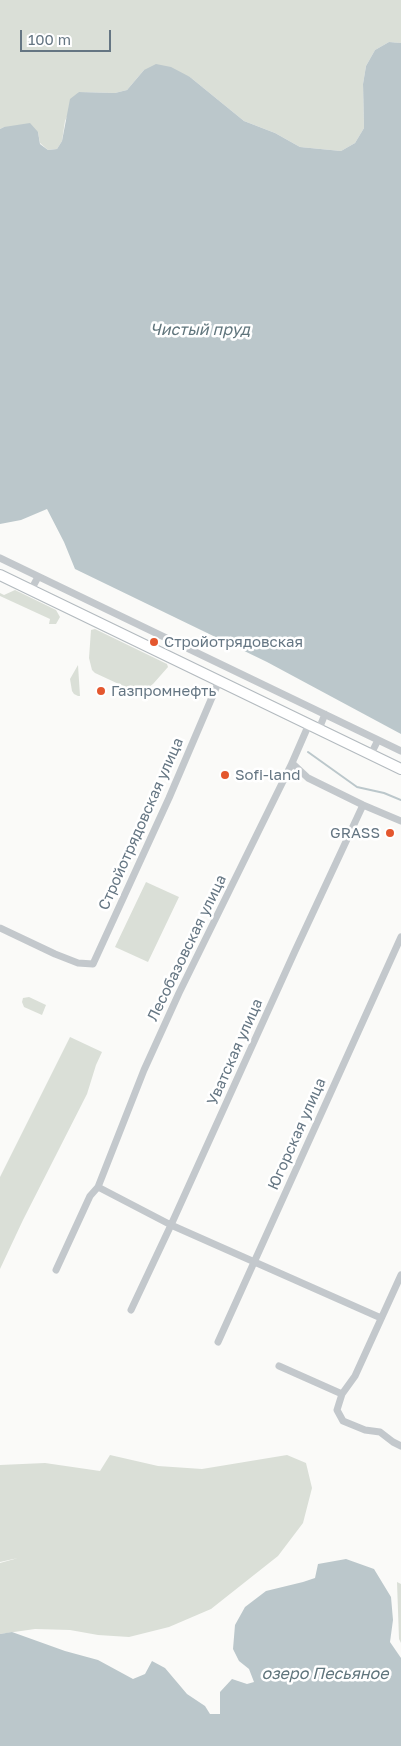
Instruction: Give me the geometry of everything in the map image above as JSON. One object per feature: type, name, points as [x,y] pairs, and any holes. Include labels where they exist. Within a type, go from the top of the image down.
[{"type":"main road","points":[[0,575],[401,769]]},
{"type":"street","points":[[0,558],[401,751]]},
{"type":"street","points":[[31,590],[38,577]]},
{"type":"street","points":[[142,643],[151,632]]},
{"type":"street","name":"Стройотрядовская улица","points":[[0,928],[78,963],[93,964],[220,681]]},
{"type":"street","points":[[319,728],[325,714]]},
{"type":"street","name":"Лесобазовская улица","points":[[56,1270],[90,1196],[98,1187],[144,1070],[179,993],[309,724]]},
{"type":"street","points":[[371,754],[378,740]]},
{"type":"street","points":[[292,762],[308,778],[401,821]]},
{"type":"street","name":"Уватская улица","points":[[131,1310],[363,805]]},
{"type":"street","name":"Югорская улица","points":[[218,1342],[401,937]]},
{"type":"street","points":[[98,1187],[171,1225],[381,1318]]},
{"type":"street","points":[[401,1275],[355,1376],[342,1394],[337,1410],[342,1421],[365,1430],[380,1432],[401,1446]]},
{"type":"street","points":[[279,1366],[342,1394]]},
{"type":"shaded area","points":[[0,0],[401,0],[401,43],[389,42],[375,50],[366,66],[363,84],[364,128],[355,143],[341,151],[300,147],[275,133],[244,121],[190,77],[144,70],[127,90],[115,93],[79,92],[65,121],[62,141],[57,149],[48,150],[40,143],[38,132],[4,127],[0,129]]},
{"type":"shaded area","points":[[15,590],[56,610],[60,617],[56,624],[49,624],[50,619],[0,596],[0,593],[4,595]]},
{"type":"shaded area","points":[[95,629],[167,664],[168,667],[153,684],[142,692],[136,692],[95,673],[92,670],[89,658],[91,630]]},
{"type":"shaded area","points":[[78,665],[80,696],[72,691],[70,679]]},
{"type":"shaded area","points":[[146,882],[179,897],[148,962],[115,947]]},
{"type":"shaded area","points":[[29,997],[46,1005],[42,1015],[24,1007],[23,998]]},
{"type":"shaded area","points":[[70,1037],[102,1052],[87,1094],[0,1269],[0,1177]]},
{"type":"shaded area","points":[[110,1455],[158,1466],[202,1469],[287,1455],[306,1463],[312,1488],[303,1523],[278,1556],[211,1609],[169,1627],[129,1637],[98,1635],[70,1630],[35,1629],[0,1634],[0,1563],[18,1558],[0,1562],[0,1465],[45,1463],[100,1471]]},
{"type":"shaded area","points":[[397,1582],[401,1584],[401,1643],[399,1639]]},
{"type":"water","name":"Чистый пруд","points":[[389,42],[401,43],[401,734],[267,662],[75,569],[47,509],[21,520],[0,524],[0,129],[30,123],[38,132],[40,144],[48,150],[57,149],[62,141],[70,99],[79,92],[115,93],[127,90],[144,70],[156,64],[171,67],[190,77],[244,121],[275,133],[300,147],[341,151],[355,143],[364,128],[363,84],[366,66],[375,50]]},
{"type":"water","name":"озеро Песьяное","points":[[346,1559],[374,1569],[391,1597],[393,1620],[390,1642],[401,1658],[401,1746],[0,1746],[0,1634],[12,1632],[65,1651],[98,1660],[133,1679],[145,1674],[152,1661],[165,1668],[187,1694],[205,1706],[210,1714],[220,1714],[220,1692],[232,1679],[247,1684],[254,1682],[249,1669],[239,1661],[233,1649],[235,1625],[245,1607],[266,1591],[315,1578],[318,1564]]},
{"type":"waterway","points":[[308,752],[357,787],[384,793],[401,800]]},
{"type":"place","name":"Стройотрядовская","points":[[154,642]]},
{"type":"place","name":"Газпромнефть","points":[[101,691]]},
{"type":"place","name":"Sofi-land","points":[[225,775]]},
{"type":"place","name":"GRASS","points":[[390,833]]}]
